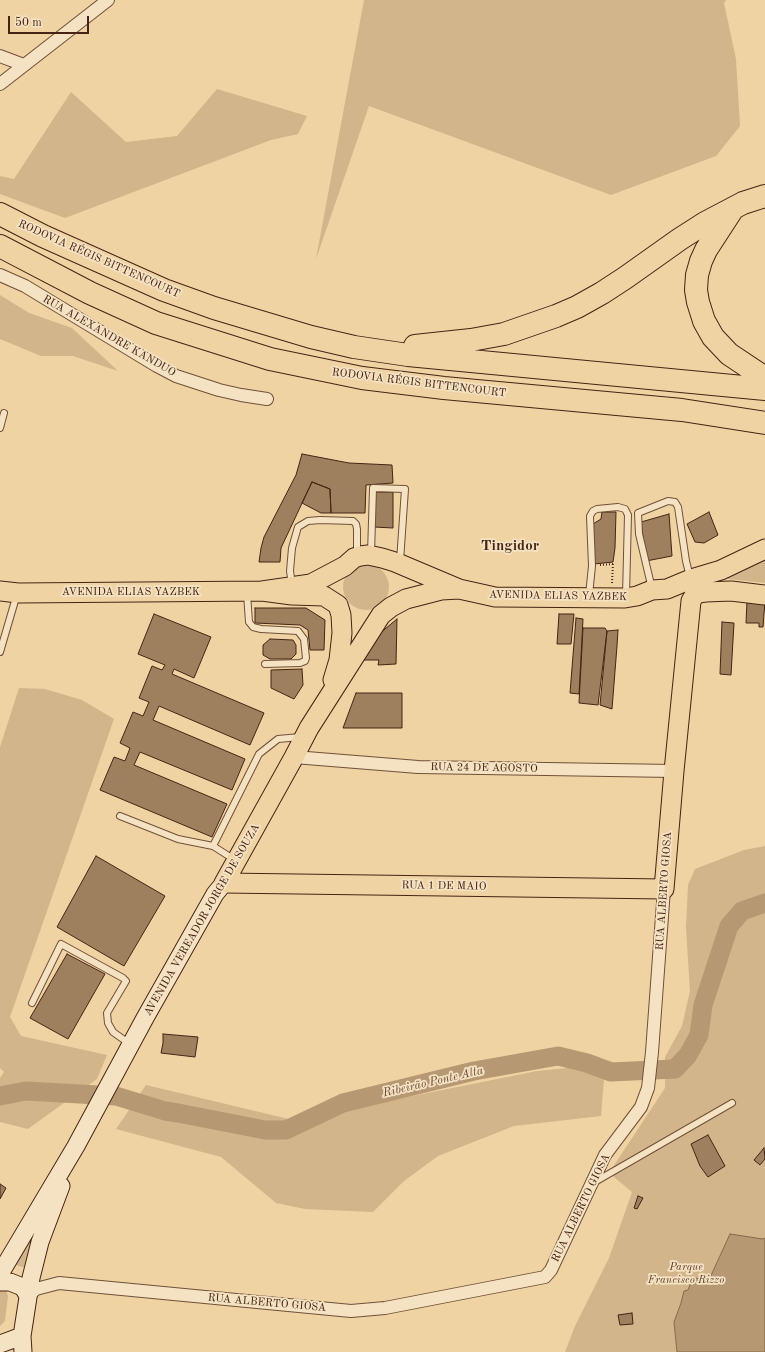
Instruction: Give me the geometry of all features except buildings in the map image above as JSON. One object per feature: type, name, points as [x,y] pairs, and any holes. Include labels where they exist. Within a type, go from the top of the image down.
[{"type":"highway","points":[[354,346],[420,346],[445,343],[504,334],[538,323],[577,307],[602,293],[680,239],[715,217],[743,203],[765,196]]},
{"type":"highway","points":[[733,209],[706,250],[701,262],[696,290],[698,302],[704,321],[712,336],[729,354],[765,378]]},
{"type":"highway","name":"RODOVIA RÉGIS BITTENCOURT","points":[[0,214],[43,236],[164,290],[214,308],[272,326],[354,346],[408,355],[765,389]]},
{"type":"highway","name":"RODOVIA RÉGIS BITTENCOURT","points":[[0,246],[90,293],[156,323],[226,346],[292,364],[362,378],[444,388],[682,410],[765,423]]},
{"type":"main road","name":"AVENIDA ELIAS YAZBEK","points":[[9,592],[254,591],[311,584],[358,559],[382,558],[459,589],[495,597],[618,598],[637,596],[660,590],[721,570],[765,550]]},
{"type":"main road","name":"AVENIDA VEREADOR JORGE DE SOUZA","points":[[330,694],[341,646],[342,615],[338,605],[340,579],[358,559]]},
{"type":"main road","name":"AVENIDA VEREADOR JORGE DE SOUZA","points":[[0,1274],[76,1146],[215,894],[224,883],[294,757],[304,736],[381,615],[391,607],[406,599],[440,590],[459,589]]},
{"type":"main road","points":[[660,590],[682,593],[691,601],[698,593],[706,592],[731,591],[765,595]]},
{"type":"main road","name":"AVENIDA ELIAS YAZBEK","points":[[254,591],[292,595],[324,596],[338,605]]},
{"type":"main road","name":"RUA ALBERTO GIOSA","points":[[664,889],[691,601]]},
{"type":"main road","points":[[236,860],[243,876],[252,883]]},
{"type":"main road","name":"RUA 1 DE MAIO","points":[[224,883],[664,889]]},
{"type":"main road","name":"AVENIDA VEREADOR JORGE DE SOUZA","points":[[22,1344],[31,1278],[40,1242],[76,1146]]},
{"type":"main road","points":[[0,1282],[10,1282],[24,1288],[28,1296]]},
{"type":"main road","points":[[0,1344],[22,1344]]},
{"type":"street","points":[[0,84],[104,1]]},
{"type":"street","points":[[0,56],[24,65]]},
{"type":"street","name":"RUA ALEXANDRE KANDUO","points":[[0,274],[25,286],[176,376],[219,390],[267,399]]},
{"type":"street","name":"RUA 24 DE AGOSTO","points":[[294,757],[420,767],[674,770]]},
{"type":"street","name":"RUA ALBERTO GIOSA","points":[[28,1296],[36,1289],[59,1283],[351,1311],[385,1308],[545,1277],[551,1270],[606,1155],[641,1107],[648,1088],[664,889]]},
{"type":"lane","points":[[0,428],[4,413]]},
{"type":"lane","points":[[358,559],[373,488],[405,489],[400,565]]},
{"type":"lane","points":[[660,590],[639,534],[638,513],[668,501],[675,502],[678,507],[690,579]]},
{"type":"lane","points":[[589,598],[592,566],[590,516],[593,511],[597,509],[618,507],[625,509],[628,515],[618,598]]},
{"type":"lane","points":[[292,587],[290,571],[292,548],[298,528],[308,521],[353,521],[356,524],[357,529],[358,559]]},
{"type":"lane","points":[[254,591],[249,622],[253,627],[261,629],[298,631],[304,639],[305,661],[300,663],[265,664]]},
{"type":"lane","points":[[0,652],[9,592]]},
{"type":"lane","points":[[213,846],[259,754],[278,739],[304,736]]},
{"type":"lane","points":[[120,816],[178,838],[213,846],[236,860]]},
{"type":"lane","points":[[32,1003],[61,944],[126,981],[107,1013],[108,1023],[113,1032],[131,1045]]},
{"type":"lane","points":[[593,1184],[732,1103]]},
{"type":"path","points":[[592,566],[613,563],[618,598]]},
{"type":"green space","points":[[364,0],[726,0],[724,3],[736,59],[740,126],[716,156],[611,195],[369,106],[316,259]]},
{"type":"green space","points":[[217,89],[307,116],[298,134],[271,140],[65,218],[0,194],[0,176],[14,179],[71,92],[126,142],[177,136]]},
{"type":"green space","points":[[0,295],[29,313],[72,328],[118,371],[73,356],[41,356],[0,339]]},
{"type":"green space","points":[[765,559],[765,583],[728,579],[728,575]]},
{"type":"green space","points":[[371,564],[383,570],[388,578],[388,596],[383,604],[375,609],[361,610],[349,604],[344,596],[343,582],[349,570],[357,565]]},
{"type":"green space","points":[[19,688],[45,689],[82,700],[114,719],[10,1017],[21,1036],[107,1055],[97,1079],[28,1129],[0,1122],[0,1078],[4,1072],[0,1068],[0,747]]},
{"type":"green space","name":"Parque Francisco Rizzo","points":[[765,846],[765,1352],[565,1352],[575,1326],[609,1258],[632,1192],[609,1173],[665,1088],[665,1057],[682,1026],[690,991],[686,928],[688,885],[695,869],[744,850]]},
{"type":"green space","points":[[577,1067],[604,1079],[601,1116],[514,1126],[438,1156],[404,1181],[373,1212],[305,1209],[276,1203],[221,1157],[116,1129],[146,1085],[293,1120],[537,1071]]},
{"type":"green space","points":[[37,1222],[27,1268],[15,1265]]},
{"type":"green space","points":[[4,1285],[8,1296],[5,1321],[0,1326],[0,1286]]},
{"type":"shaded area","points":[[730,1234],[763,1239],[765,1238],[765,1352],[677,1352],[674,1322],[684,1291],[688,1290],[693,1277],[708,1282]]},
{"type":"waterway","name":"Ribeirão Ponte Alta","points":[[0,1096],[26,1091],[116,1096],[165,1111],[265,1130],[286,1130],[343,1103],[474,1071],[558,1056],[587,1063],[611,1072],[675,1069],[688,1055],[699,1035],[703,1005],[729,926],[742,911],[765,903]]},
{"type":"district","name":"Tingidor","points":[[510,546]]}]
